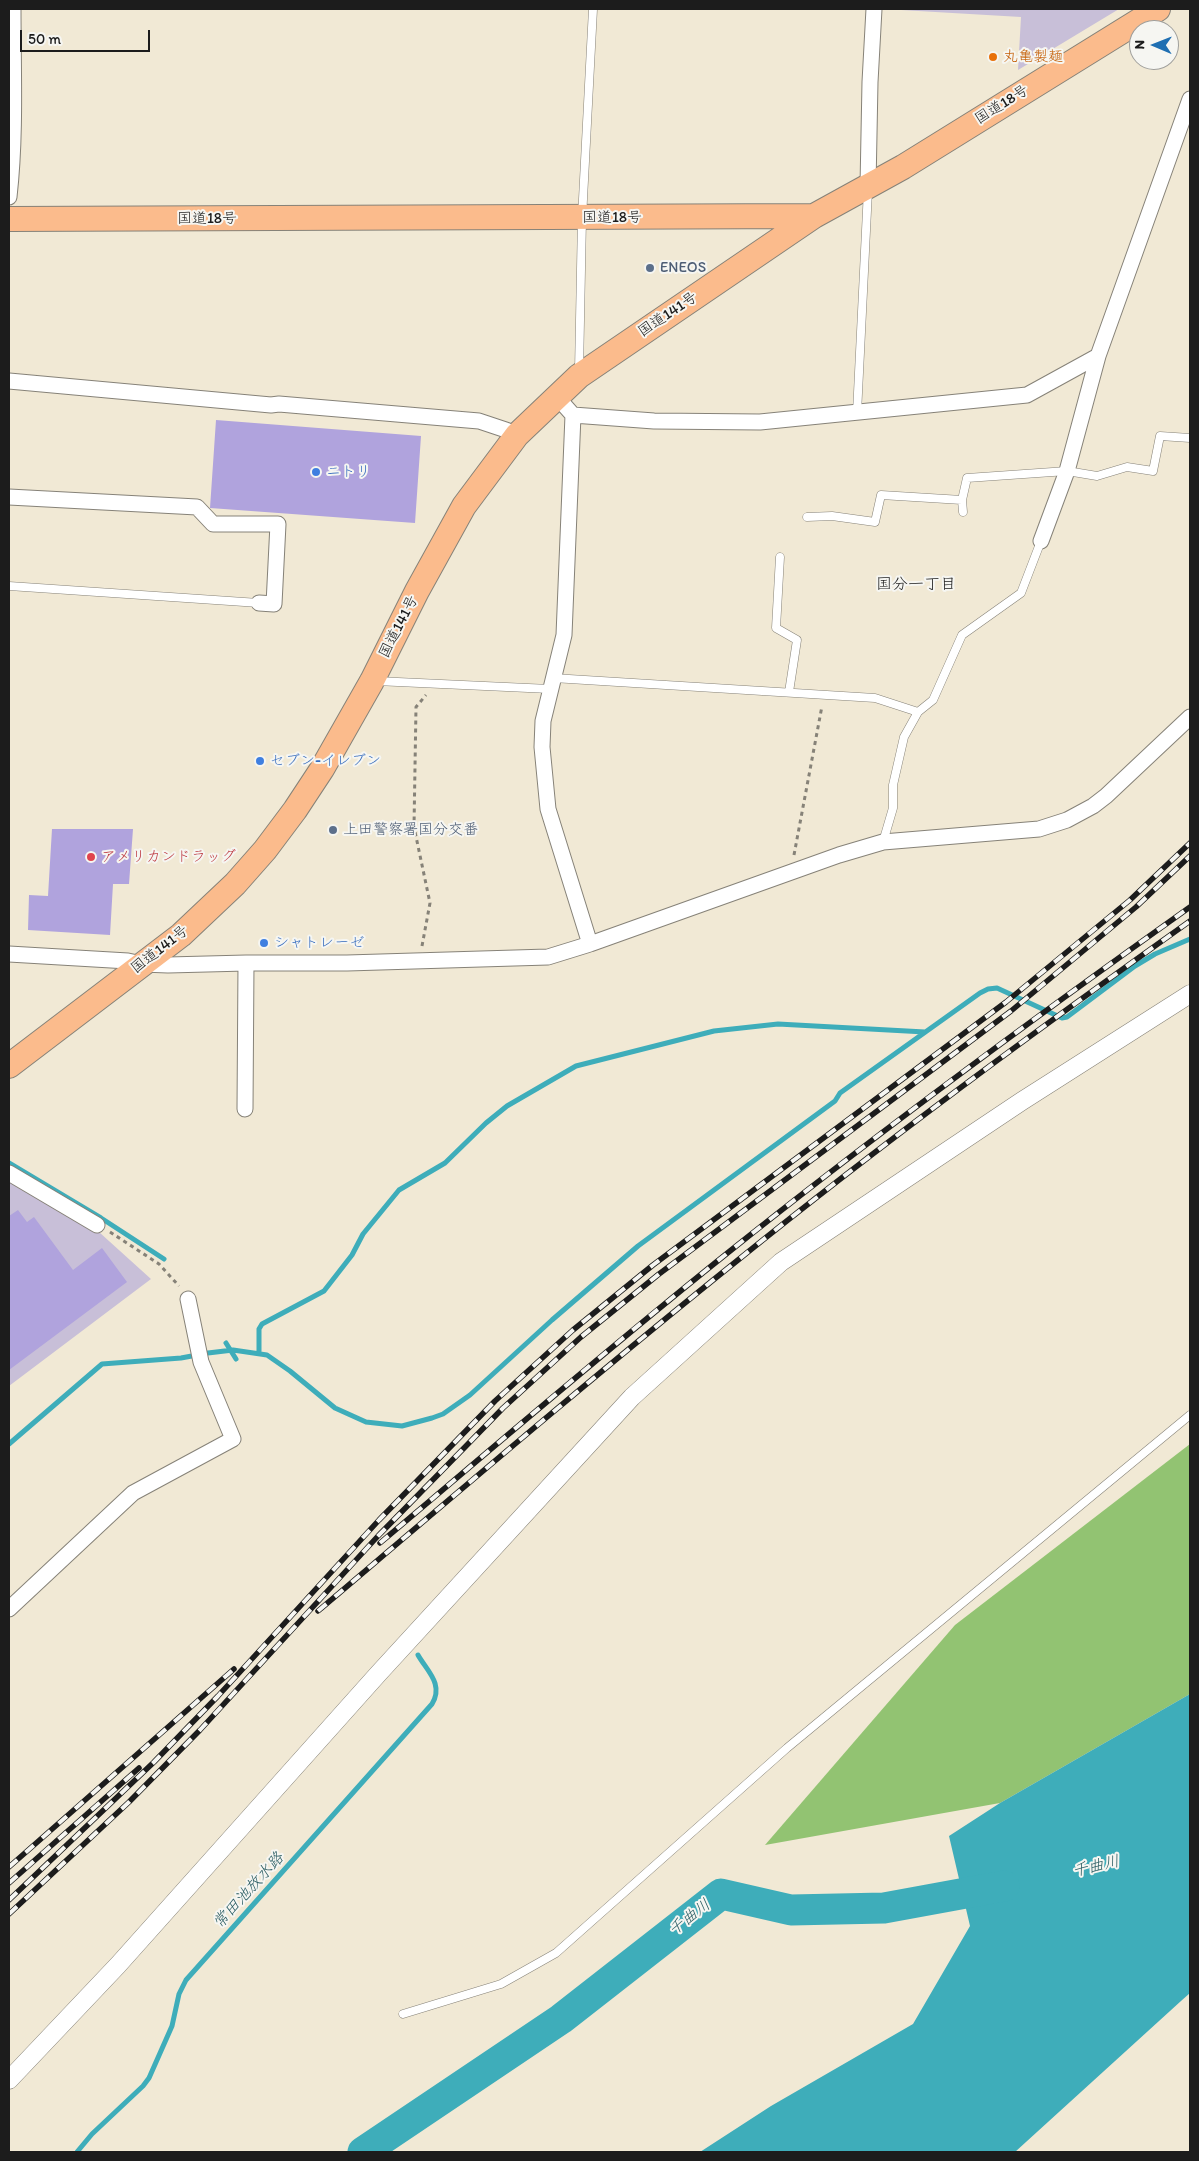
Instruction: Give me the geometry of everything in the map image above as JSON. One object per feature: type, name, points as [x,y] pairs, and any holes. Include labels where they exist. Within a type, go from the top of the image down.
[{"type":"highway","name":"国道18号","points":[[9,219],[814,216],[868,186],[1158,9]]},
{"type":"highway","name":"国道141号","points":[[9,1066],[181,935],[209,910],[265,850],[295,810],[322,769],[372,681],[452,526],[516,435],[579,376],[814,216]]},
{"type":"street","points":[[9,197],[12,174],[11,90],[13,9]]},
{"type":"street","points":[[868,186],[870,82],[874,9]]},
{"type":"street","points":[[1041,540],[1067,471],[1098,356],[1190,99]]},
{"type":"street","points":[[573,415],[654,421],[760,422],[1027,395],[1098,356]]},
{"type":"street","points":[[9,381],[272,405],[279,404],[479,421],[516,435]]},
{"type":"street","points":[[557,397],[573,415],[564,634],[543,721],[542,748],[548,808],[590,944]]},
{"type":"street","points":[[9,497],[197,507],[213,524],[278,524],[274,604],[259,603]]},
{"type":"street","points":[[9,954],[128,960],[142,964],[347,963],[548,957],[590,944],[790,872],[883,842],[1039,830],[1068,820],[1106,796],[1190,717]]},
{"type":"street","points":[[245,1109],[246,963]]},
{"type":"street","points":[[9,2080],[118,1965],[378,1674],[632,1397],[781,1262],[1022,1101],[1190,994]]},
{"type":"street","points":[[9,1173],[97,1225]]},
{"type":"street","points":[[9,1609],[134,1493],[233,1439],[199,1355],[188,1299]]},
{"type":"lane","points":[[579,376],[582,218],[593,9]]},
{"type":"lane","points":[[857,413],[868,186]]},
{"type":"lane","points":[[963,512],[962,500],[967,478],[1067,471],[1097,476],[1127,467],[1153,471],[1160,436],[1190,438]]},
{"type":"lane","points":[[807,517],[832,516],[875,522],[881,495],[962,500]]},
{"type":"lane","points":[[883,842],[893,808],[893,785],[904,737],[918,712],[933,700],[962,635],[1021,593],[1041,540]]},
{"type":"lane","points":[[780,557],[776,628],[797,640],[788,692]]},
{"type":"lane","points":[[9,586],[259,603]]},
{"type":"lane","points":[[372,681],[435,684],[551,683],[788,692],[875,698],[918,712]]},
{"type":"lane","points":[[403,2014],[501,1984],[556,1953],[787,1748],[1190,1415]]},
{"type":"path","points":[[419,961],[430,903],[414,826],[416,707],[435,684]]},
{"type":"path","points":[[790,872],[824,695]]},
{"type":"path","points":[[111,1233],[159,1264],[178,1285]]},
{"type":"shaded area","points":[[884,9],[1119,9],[1018,70],[1021,17]]},
{"type":"shaded area","points":[[9,1178],[99,1232],[151,1279],[9,1386]]},
{"type":"green space","points":[[1190,1444],[1190,1694],[1000,1803],[765,1845],[955,1625]]},
{"type":"water","points":[[1190,1694],[1190,1993],[1015,2152],[700,2152],[771,2106],[913,2024],[970,1926],[949,1836],[1000,1803]]},
{"type":"building","name":"ニトリ","points":[[216,420],[421,436],[415,523],[210,508]]},
{"type":"building","name":"アメリカンドラッグ","points":[[52,829],[133,829],[129,884],[113,884],[110,935],[28,930],[29,895],[48,896]]},
{"type":"building","points":[[18,1210],[27,1222],[34,1217],[73,1270],[102,1248],[127,1282],[9,1370],[9,1216]]},
{"type":"waterway","points":[[9,1444],[102,1364],[181,1358],[233,1350],[267,1355],[290,1371],[335,1408],[366,1422],[402,1426],[443,1414],[470,1395],[552,1320],[638,1246],[835,1101],[840,1093],[980,993],[988,989],[997,988],[1062,1018],[1067,1017],[1135,966],[1155,954],[1190,939]]},
{"type":"waterway","points":[[259,1353],[259,1329],[262,1324],[324,1291],[352,1255],[363,1234],[399,1190],[445,1163],[486,1123],[507,1106],[576,1066],[714,1031],[778,1024],[925,1032]]},
{"type":"waterway","points":[[9,1163],[101,1218],[164,1259]]},
{"type":"waterway","name":"常田池放水路","points":[[226,1343],[236,1359]]},
{"type":"waterway","name":"常田池放水路","points":[[77,2152],[92,2134],[143,2086],[149,2078],[172,2026],[179,1994],[186,1980],[432,1704],[435,1697],[435,1684],[430,1672],[418,1655]]},
{"type":"waterway","name":"千曲川","points":[[363,2152],[561,2019],[721,1894],[791,1910],[884,1908],[1004,1886]]},
{"type":"railway","points":[[9,1900],[154,1762],[218,1696],[379,1520],[495,1401],[573,1330],[653,1265],[1006,1002],[1130,900],[1190,843]]},
{"type":"railway","points":[[9,1914],[129,1802],[200,1730],[378,1536],[503,1408],[581,1337],[659,1274],[1011,1011],[1136,907],[1190,856]]},
{"type":"railway","points":[[380,1543],[641,1323],[786,1206],[958,1076],[1190,907]]},
{"type":"railway","points":[[318,1611],[579,1390],[793,1216],[962,1087],[1190,921]]},
{"type":"railway","points":[[9,1867],[234,1669]]},
{"type":"railway","points":[[9,1883],[139,1768]]},
{"type":"place","name":"丸亀製麺","points":[[993,57]]},
{"type":"place","name":"ENEOS","points":[[650,268]]},
{"type":"place","name":"ニトリ","points":[[316,472]]},
{"type":"place","name":"セブン-イレブン","points":[[260,761]]},
{"type":"place","name":"上田警察署国分交番","points":[[333,830]]},
{"type":"place","name":"アメリカンドラッグ","points":[[91,857]]},
{"type":"place","name":"シャトレーゼ","points":[[264,943]]},
{"type":"district","name":"国分一丁目","points":[[916,585]]}]
